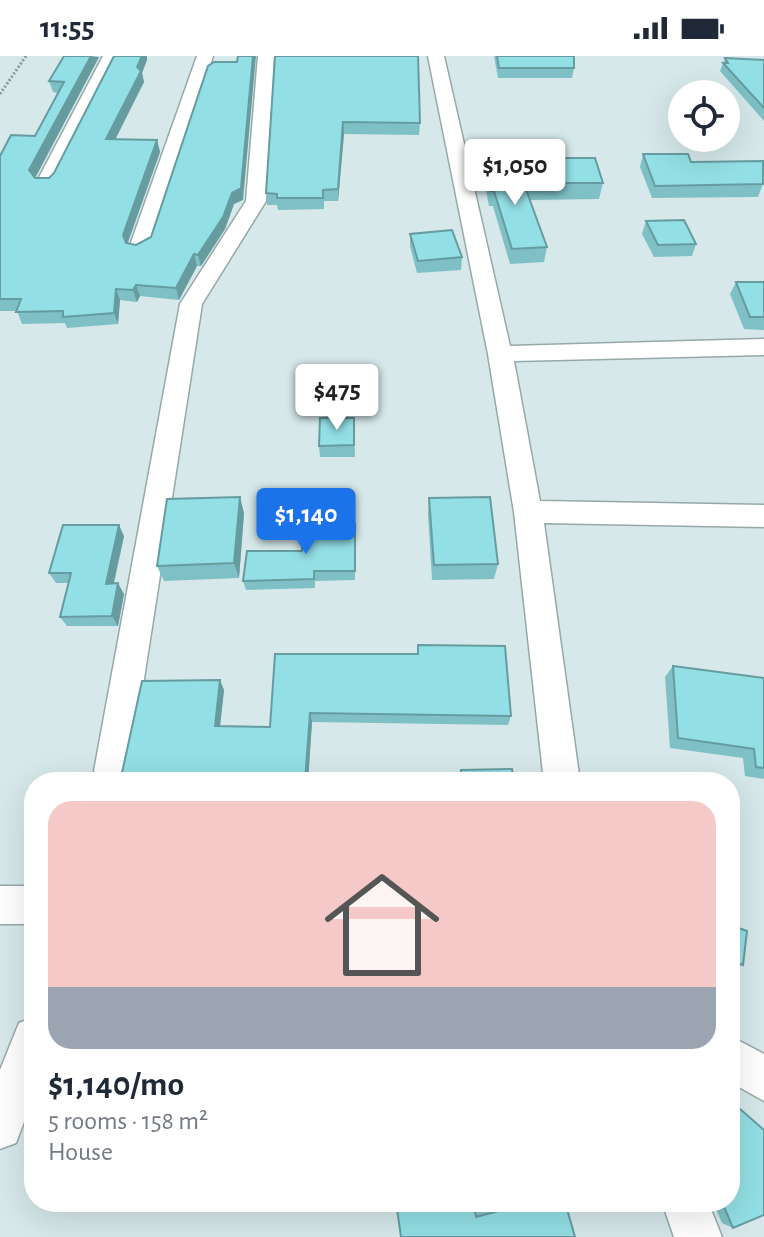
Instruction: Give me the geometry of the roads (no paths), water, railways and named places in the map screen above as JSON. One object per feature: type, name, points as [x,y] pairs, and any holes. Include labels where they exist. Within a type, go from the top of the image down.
[{"type":"street","points":[[46,183],[111,56]]},
{"type":"street","points":[[140,248],[205,56]]},
{"type":"street","points":[[112,772],[191,304],[256,201],[266,56]]},
{"type":"street","points":[[436,56],[500,354],[528,512],[561,772]]},
{"type":"street","points":[[500,354],[764,347]]},
{"type":"street","points":[[528,512],[764,516]]},
{"type":"street","points":[[0,905],[24,905]]},
{"type":"street","points":[[740,1063],[764,1079]]},
{"type":"street","points":[[0,1127],[24,1064]]},
{"type":"street","points":[[689,1212],[698,1237]]}]
